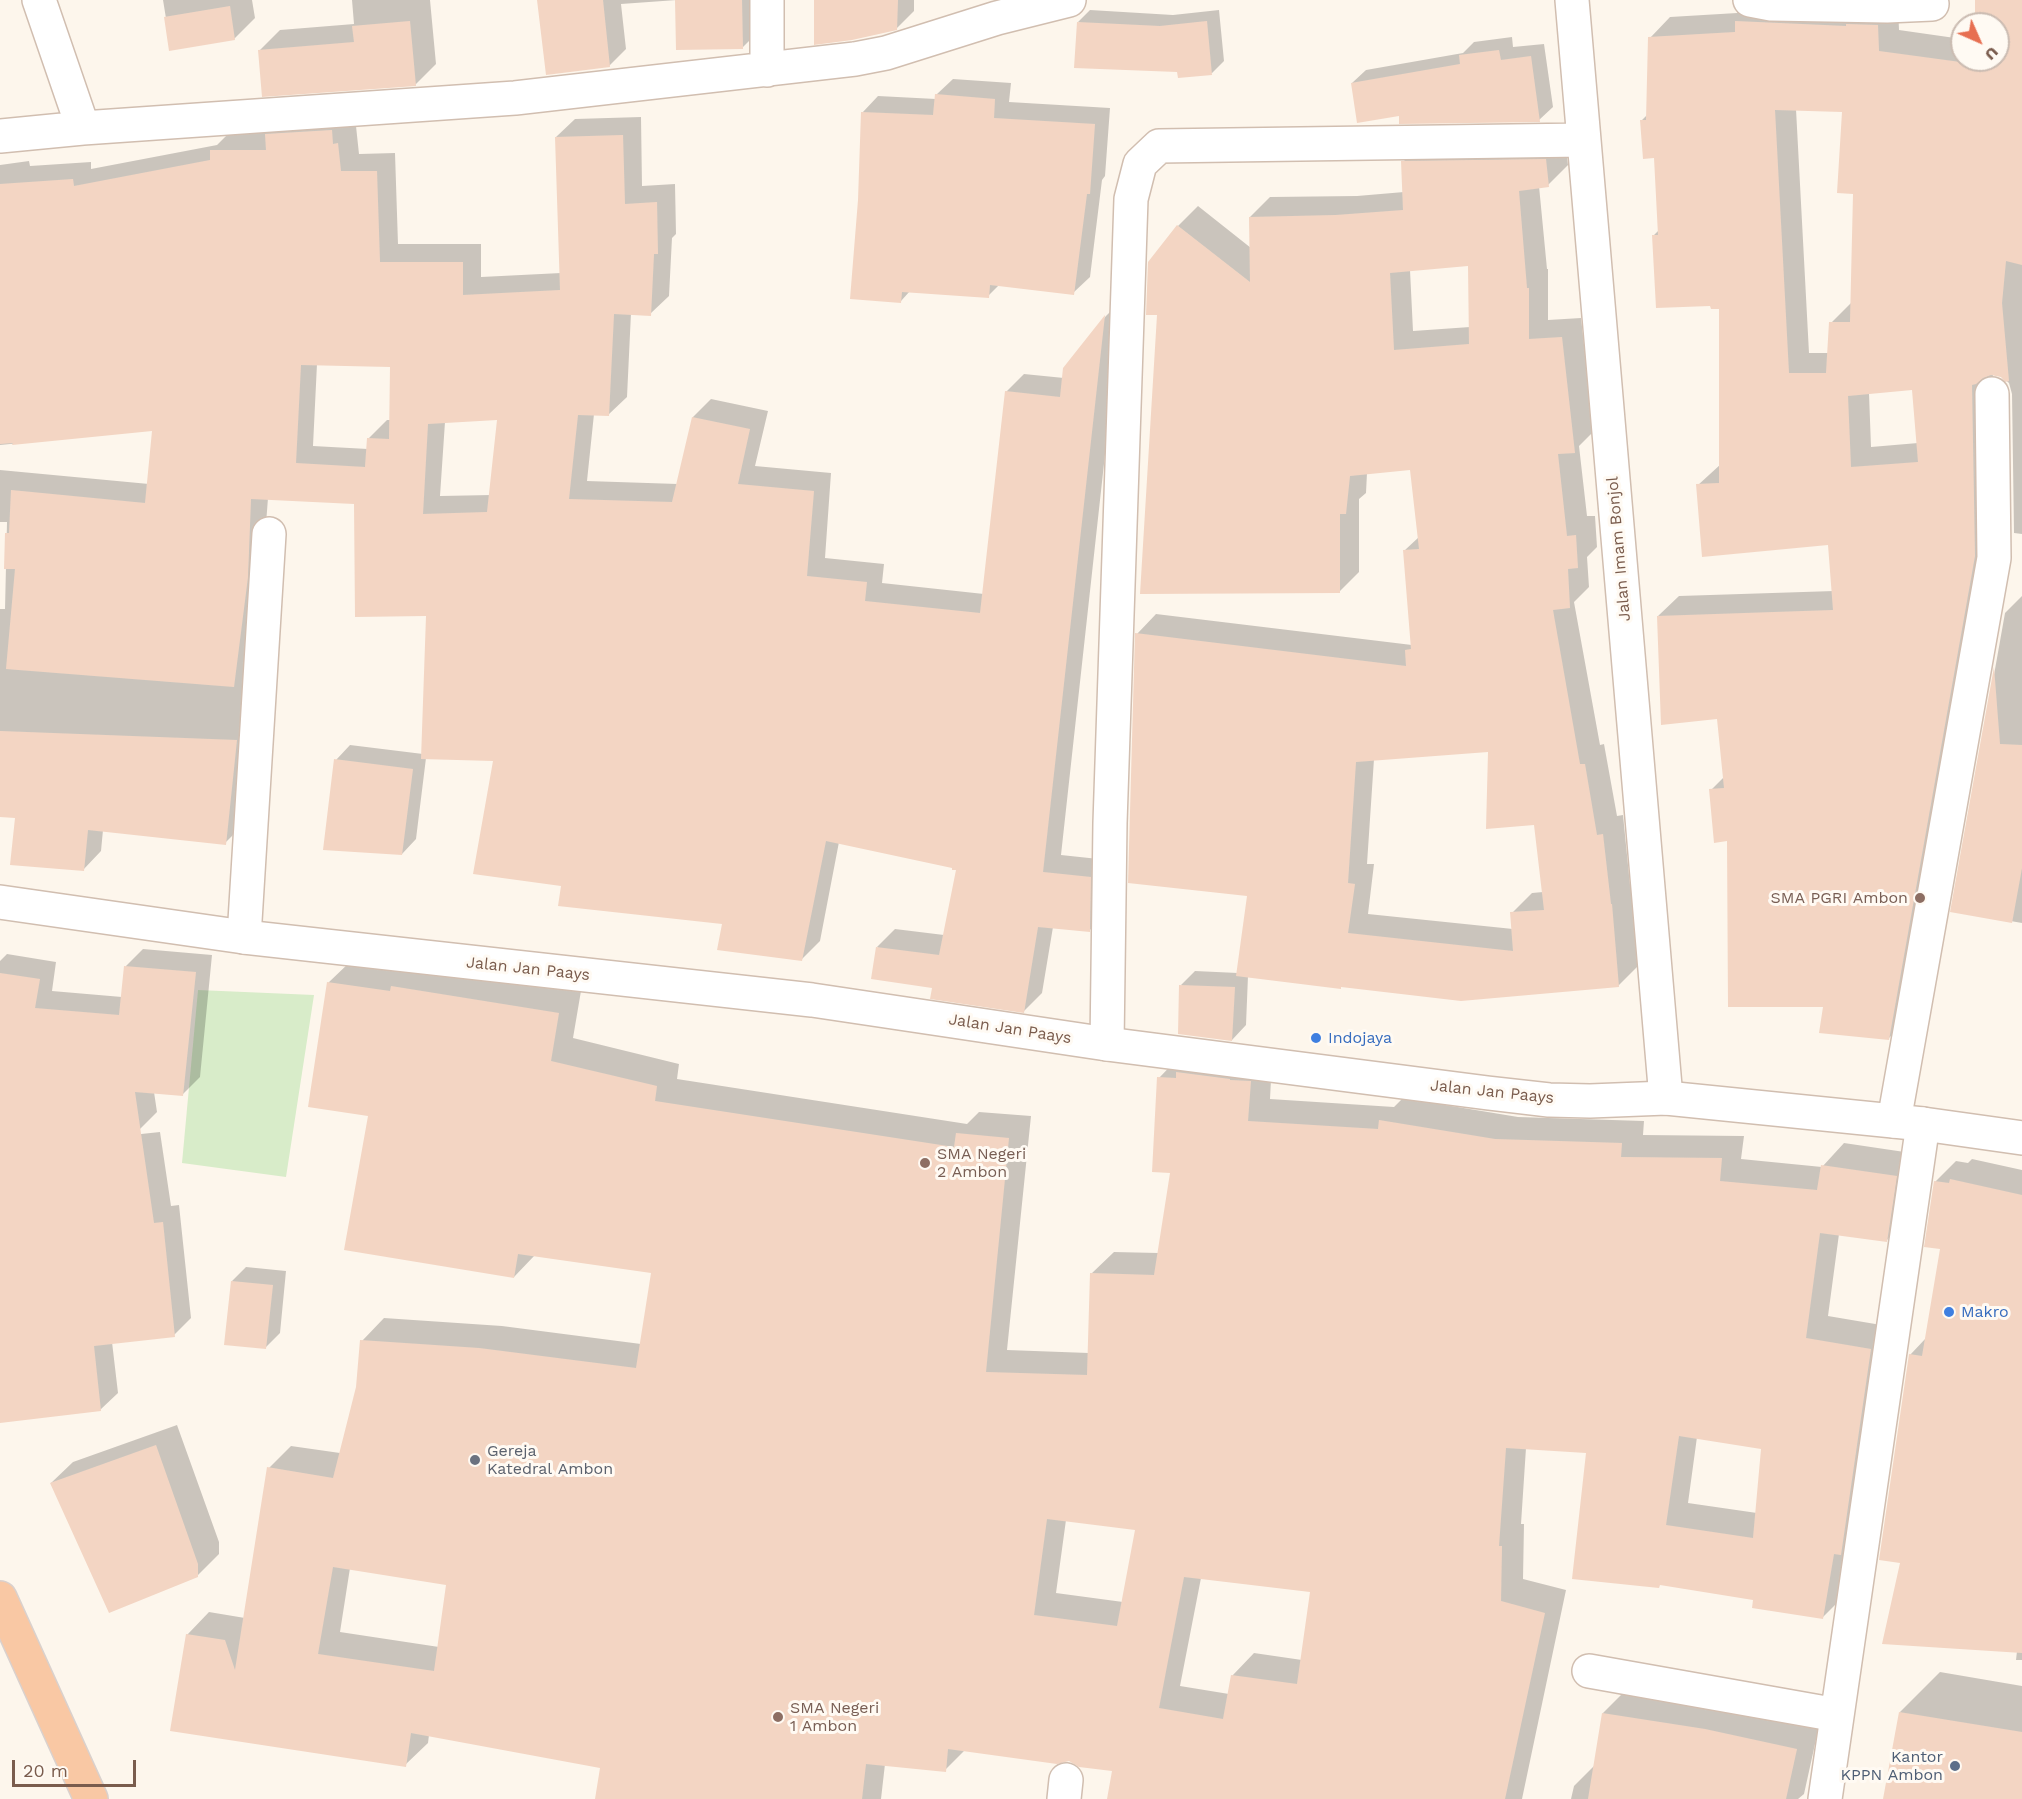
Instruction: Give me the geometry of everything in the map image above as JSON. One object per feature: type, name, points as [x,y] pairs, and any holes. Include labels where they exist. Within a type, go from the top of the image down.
[{"type":"highway","points":[[0,1598],[91,1799]]},
{"type":"street","points":[[39,0],[83,129]]},
{"type":"street","points":[[767,0],[767,70]]},
{"type":"street","points":[[0,136],[515,98],[767,70],[886,53],[997,18],[1069,0]]},
{"type":"street","name":"Jalan Imam Bonjol","points":[[1572,0],[1666,1098]]},
{"type":"street","points":[[1750,0],[1771,4],[1887,6],[1932,4]]},
{"type":"street","points":[[1107,1044],[1110,824],[1131,199],[1140,164],[1159,146],[1583,140]]},
{"type":"street","points":[[1825,1799],[1909,1122],[1994,558],[1992,394]]},
{"type":"street","points":[[244,937],[269,534]]},
{"type":"street","name":"Jalan Jan Paays","points":[[0,902],[244,937],[812,1000],[1107,1044],[1549,1100],[1666,1098],[1909,1122],[2022,1138]]},
{"type":"street","points":[[1589,1671],[1837,1715]]},
{"type":"green space","points":[[198,990],[314,995],[286,1177],[182,1163]]},
{"type":"building","points":[[537,0],[603,0],[610,67],[546,75]]},
{"type":"building","points":[[675,0],[742,0],[743,49],[676,50]]},
{"type":"building","points":[[814,0],[898,0],[897,30],[852,40],[814,45]]},
{"type":"building","points":[[1975,0],[2022,0],[2022,265],[2006,261],[2002,303],[2009,381],[2005,382],[2001,377],[1991,375],[1972,385],[1975,556],[1889,1040],[1819,1033],[1823,1007],[1728,1007],[1727,841],[1714,843],[1709,789],[1724,788],[1717,719],[1661,725],[1657,616],[1833,610],[1828,545],[1702,557],[1696,484],[1719,483],[1719,309],[1711,309],[1710,306],[1656,308],[1652,235],[1658,235],[1654,158],[1643,159],[1640,120],[1646,120],[1648,37],[1735,32],[1735,21],[1846,26],[1846,24],[1878,25],[1879,51],[1950,61],[1950,72],[2010,72],[2010,12],[1975,12]],"holes":[[[1775,110],[1842,112],[1837,193],[1853,194],[1850,322],[1829,322],[1826,373],[1789,373]],[[1912,390],[1918,462],[1851,467],[1848,396]]]},
{"type":"building","points":[[230,6],[235,40],[169,51],[164,17]]},
{"type":"building","points":[[410,21],[416,86],[262,97],[258,50],[354,42],[352,26]]},
{"type":"building","points":[[1207,21],[1212,75],[1178,78],[1177,72],[1074,68],[1077,22],[1160,26]]},
{"type":"building","points":[[1499,50],[1501,60],[1531,56],[1540,122],[1399,124],[1399,116],[1357,123],[1351,83],[1460,64],[1459,55]]},
{"type":"building","points":[[935,94],[995,99],[994,118],[1095,124],[1090,194],[1087,194],[1074,295],[990,285],[989,298],[902,292],[901,303],[850,299],[858,200],[861,112],[933,115]]},
{"type":"building","points":[[332,130],[333,144],[338,143],[341,171],[377,171],[380,262],[463,262],[463,295],[560,290],[555,137],[623,135],[625,204],[657,202],[658,254],[654,254],[651,316],[614,314],[609,416],[578,415],[569,499],[672,502],[692,417],[750,429],[738,484],[814,491],[807,576],[867,582],[865,601],[980,613],[1005,391],[1060,397],[1063,368],[1105,315],[1043,872],[1091,877],[1090,932],[1038,927],[1024,1013],[930,999],[932,988],[871,979],[876,947],[939,955],[956,870],[952,868],[826,841],[802,961],[717,950],[722,924],[558,906],[561,886],[473,874],[493,761],[421,759],[426,616],[355,617],[354,504],[251,499],[248,577],[234,687],[6,669],[15,569],[4,569],[5,533],[9,533],[11,490],[145,503],[152,431],[12,445],[13,443],[0,444],[0,184],[73,179],[74,186],[210,160],[210,150],[266,150],[265,134]],"holes":[[[301,365],[390,367],[389,439],[367,438],[365,467],[296,463]],[[497,420],[487,512],[423,514],[428,424]]]},
{"type":"building","points":[[1546,159],[1549,187],[1519,191],[1527,288],[1529,288],[1529,339],[1562,337],[1575,453],[1558,454],[1567,536],[1576,535],[1578,568],[1568,569],[1570,608],[1553,610],[1580,764],[1585,764],[1597,835],[1603,834],[1619,987],[1461,1001],[1236,976],[1247,896],[1128,883],[1135,633],[1406,666],[1405,650],[1411,649],[1403,550],[1419,549],[1410,470],[1350,476],[1346,514],[1340,514],[1340,593],[1140,594],[1157,315],[1146,315],[1148,262],[1177,225],[1250,282],[1249,217],[1336,215],[1403,210],[1401,161]],"holes":[[[1468,266],[1469,344],[1394,350],[1390,273]],[[1488,752],[1486,829],[1534,825],[1544,910],[1510,912],[1513,951],[1348,933],[1355,884],[1348,883],[1356,762]]]},
{"type":"building","points":[[1994,667],[2000,744],[2022,745],[2022,868],[2012,923],[1950,912]]},
{"type":"building","points":[[0,731],[237,740],[226,845],[88,830],[84,871],[10,865],[15,818],[0,817]]},
{"type":"building","points":[[334,759],[413,769],[402,855],[323,850]]},
{"type":"building","points":[[124,966],[196,972],[183,1096],[135,1092],[154,1223],[163,1222],[175,1337],[94,1346],[101,1411],[0,1423],[0,973],[40,979],[35,1008],[119,1015]]},
{"type":"building","points":[[327,982],[390,991],[391,986],[559,1013],[551,1061],[657,1086],[655,1101],[954,1147],[956,1133],[1009,1138],[986,1372],[1087,1375],[1090,1273],[1154,1275],[1170,1173],[1152,1172],[1157,1077],[1176,1078],[1176,1072],[1251,1081],[1248,1121],[1378,1129],[1379,1120],[1495,1139],[1622,1143],[1621,1157],[1722,1158],[1720,1181],[1817,1190],[1821,1165],[1897,1176],[1887,1242],[1820,1233],[1806,1338],[1871,1349],[1841,1555],[1834,1554],[1823,1619],[1752,1608],[1753,1600],[1660,1585],[1659,1588],[1572,1579],[1586,1453],[1506,1448],[1499,1546],[1502,1546],[1501,1601],[1545,1613],[1505,1799],[1107,1799],[1112,1771],[1079,1767],[1069,1761],[1057,1764],[948,1749],[946,1772],[866,1764],[862,1799],[595,1799],[600,1768],[411,1733],[406,1767],[170,1731],[186,1634],[225,1640],[235,1670],[267,1467],[333,1478],[356,1387],[360,1340],[479,1348],[636,1368],[651,1273],[518,1254],[514,1278],[344,1250],[368,1116],[308,1107]],"holes":[[[1679,1436],[1761,1449],[1753,1538],[1666,1525]],[[1047,1519],[1135,1530],[1117,1626],[1034,1615]],[[333,1567],[446,1585],[434,1671],[318,1654]],[[1184,1577],[1310,1592],[1297,1684],[1231,1675],[1223,1719],[1159,1708]]]},
{"type":"building","points":[[1179,985],[1235,987],[1232,1041],[1178,1034]]},
{"type":"building","points":[[1950,1179],[2022,1195],[2022,1653],[1882,1644],[1900,1563],[1879,1560],[1909,1354],[1922,1356],[1940,1249],[1924,1247],[1934,1181],[1949,1183]]},
{"type":"building","points":[[231,1281],[273,1285],[266,1349],[224,1345]]},
{"type":"building","points":[[156,1445],[198,1564],[198,1577],[109,1613],[50,1483]]},
{"type":"building","name":"Kantor KPPN Ambon","points":[[1899,1712],[2022,1732],[2022,1799],[1883,1799]]},
{"type":"building","points":[[1602,1713],[1705,1729],[1797,1749],[1786,1799],[1588,1799]]},
{"type":"place","name":"SMA PGRI Ambon","points":[[1920,898]]},
{"type":"place","name":"Indojaya","points":[[1316,1038]]},
{"type":"place","name":"SMA Negeri 2 Ambon","points":[[925,1163]]},
{"type":"place","name":"Makro","points":[[1949,1312]]},
{"type":"place","name":"Gereja Katedral Ambon","points":[[475,1460]]},
{"type":"place","name":"SMA Negeri 1 Ambon","points":[[778,1717]]},
{"type":"place","name":"Kantor KPPN Ambon","points":[[1955,1766]]}]
